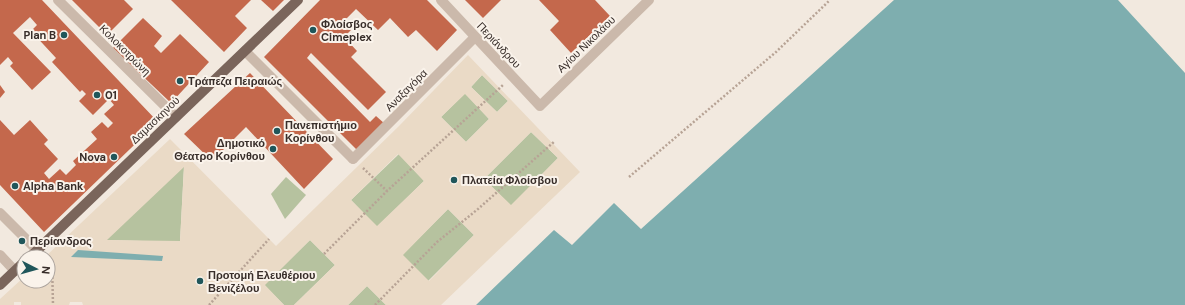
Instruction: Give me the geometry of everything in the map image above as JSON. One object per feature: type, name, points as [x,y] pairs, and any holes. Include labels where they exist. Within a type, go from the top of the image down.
[{"type":"main road","name":"Δαμασκηνού","points":[[37,249],[298,0]]},
{"type":"main road","points":[[0,285],[15,271]]},
{"type":"street","name":"Κολοκοτρώνη","points":[[58,0],[176,117]]},
{"type":"street","name":"Περιάνδρου","points":[[441,0],[540,106]]},
{"type":"street","name":"Αγίου Νικολάου","points":[[540,106],[649,0]]},
{"type":"street","name":"Αναξαγόρα","points":[[353,159],[475,37]]},
{"type":"street","points":[[245,51],[353,159]]},
{"type":"street","points":[[0,213],[30,249]]},
{"type":"street","points":[[0,255],[15,271]]},
{"type":"path","points":[[629,177],[776,52],[830,0]]},
{"type":"path","points":[[324,254],[387,191],[512,76]]},
{"type":"path","points":[[375,305],[437,242],[478,209],[556,141]]},
{"type":"path","points":[[353,159],[387,191]]},
{"type":"path","points":[[209,305],[269,239]]},
{"type":"path","points":[[52,289],[52,305]]},
{"type":"green space","points":[[482,75],[508,101],[497,112],[471,87]]},
{"type":"green space","points":[[465,93],[489,119],[466,142],[441,117]]},
{"type":"green space","points":[[531,132],[558,158],[511,206],[484,179]]},
{"type":"green space","points":[[399,154],[424,181],[377,227],[351,200]]},
{"type":"green space","points":[[184,166],[180,242],[106,240]]},
{"type":"green space","points":[[286,177],[306,195],[285,219],[271,194]]},
{"type":"green space","points":[[448,209],[474,235],[428,281],[402,255]]},
{"type":"green space","points":[[310,240],[335,265],[294,305],[284,305],[264,285]]},
{"type":"green space","points":[[367,286],[386,305],[348,305]]},
{"type":"shaded area","name":"Πλατεία Φλοίσβου","points":[[468,55],[580,172],[441,305],[386,305],[367,286],[348,305],[294,305],[335,265],[310,240],[265,285],[284,305],[83,305],[82,302],[70,302],[69,305],[21,305],[21,302],[14,302],[14,305],[0,305],[0,299],[16,284],[16,289],[56,289],[56,249],[53,249],[170,139],[276,246],[399,126]],"holes":[[[482,75],[508,101],[497,112],[471,87]],[[465,94],[489,119],[466,142],[441,117]],[[531,132],[558,158],[511,205],[484,179]],[[398,154],[424,181],[377,226],[351,200]],[[184,167],[180,241],[107,240]],[[448,209],[474,235],[429,281],[403,255]]]},
{"type":"water","points":[[894,0],[1118,0],[1185,73],[1185,305],[476,305],[554,230],[572,245],[614,203],[641,229]]},
{"type":"water","points":[[78,250],[163,256],[162,261],[71,257]]},
{"type":"building","points":[[0,0],[42,0],[158,122],[44,232],[0,185],[0,120],[14,135],[30,120],[48,140],[44,144],[58,159],[44,173],[49,179],[60,169],[66,175],[76,165],[73,161],[97,139],[91,132],[102,122],[108,128],[113,123],[104,114],[114,105],[109,99],[93,115],[79,101],[86,94],[82,90],[80,92],[52,62],[56,58],[31,31],[37,25],[30,17],[13,33],[51,72],[32,90],[10,66],[13,63],[8,57],[0,65]]},
{"type":"building","points":[[72,0],[124,0],[133,9],[107,35]]},
{"type":"building","points":[[171,0],[251,0],[235,16],[247,28],[224,52]]},
{"type":"building","points":[[261,0],[284,0],[273,11]]},
{"type":"building","points":[[320,0],[427,0],[457,30],[437,51],[416,30],[408,37],[390,18],[378,30],[356,9],[343,22],[351,30],[344,37],[357,51],[351,57],[386,92],[368,110],[311,53],[307,58],[370,122],[376,116],[385,124],[358,151],[264,57]]},
{"type":"building","points":[[465,0],[501,0],[483,18]]},
{"type":"building","points":[[539,0],[595,0],[610,16],[571,53],[550,30],[559,21]]},
{"type":"building","points":[[143,18],[162,36],[154,46],[161,53],[180,34],[209,62],[171,103],[113,48]]},
{"type":"building","name":"Πανεπιστήμιο Κορίνθου","points":[[250,73],[333,159],[304,189],[246,127],[212,161],[184,134]]},
{"type":"building","points":[[0,85],[5,92],[0,98]]},
{"type":"place","name":"Φλοίσβος Cimeplex","points":[[313,30]]},
{"type":"place","name":"Plan B","points":[[64,35]]},
{"type":"place","name":"Τράπεζα Πειραιώς","points":[[180,81]]},
{"type":"place","name":"01","points":[[97,95]]},
{"type":"place","name":"Πανεπιστήμιο Κορίνθου","points":[[277,131]]},
{"type":"place","name":"Δημοτικό Θέατρο Κορίνθου","points":[[273,149]]},
{"type":"place","name":"Nova","points":[[114,157]]},
{"type":"place","name":"Πλατεία Φλοίσβου","points":[[454,180]]},
{"type":"place","name":"Alpha Bank","points":[[15,186]]},
{"type":"place","name":"Περίανδρος","points":[[22,241]]},
{"type":"place","name":"Προτομή Ελευθέριου Βενιζέλου","points":[[200,281]]}]
